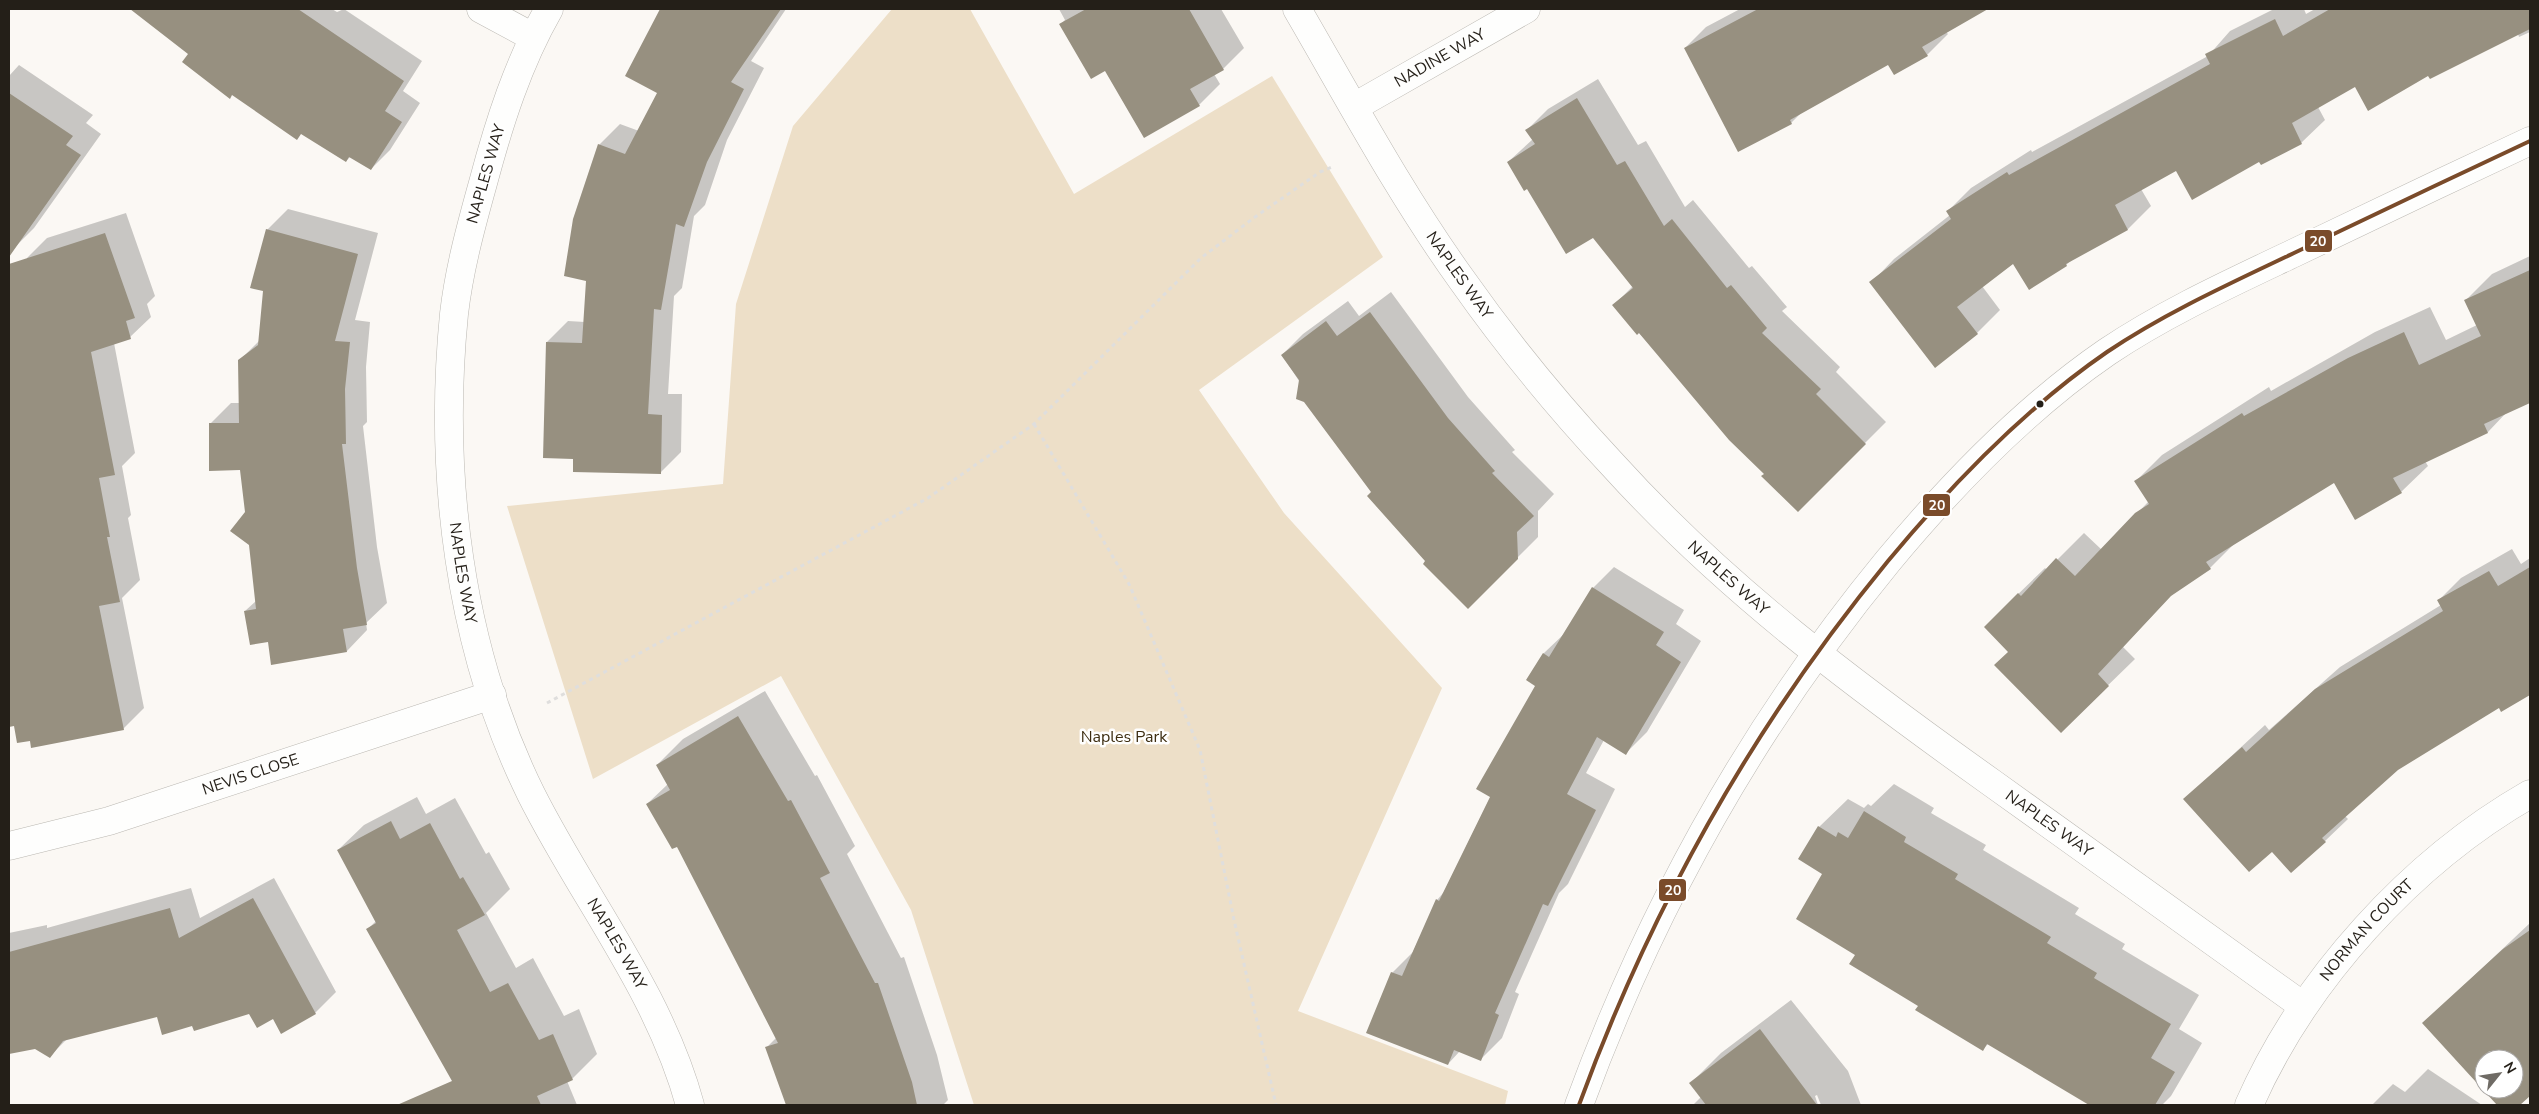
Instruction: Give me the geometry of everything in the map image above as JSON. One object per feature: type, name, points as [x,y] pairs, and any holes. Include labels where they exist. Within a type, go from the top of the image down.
[{"type":"street","points":[[481,9],[533,36]]},
{"type":"street","name":"NAPLES WAY","points":[[549,9],[533,36],[494,142],[474,216],[455,313],[450,386],[449,456],[456,535],[471,619],[492,694],[515,758],[550,830],[633,970],[664,1032],[690,1105]]},
{"type":"street","name":"NAPLES WAY","points":[[1297,9],[1405,193],[1462,280],[1511,346],[1614,467],[1745,596],[1860,688],[2303,1006]]},
{"type":"street","name":"NADINE WAY","points":[[1354,107],[1526,9]]},
{"type":"street","points":[[1579,1105],[1614,1014],[1657,918],[1758,738],[1816,653],[1864,590],[1945,496],[1997,444],[2074,376],[2110,350],[2212,292],[2530,141]]},
{"type":"street","name":"NEVIS CLOSE","points":[[9,846],[109,821],[492,694]]},
{"type":"street","name":"NORMAN COURT","points":[[2249,1105],[2276,1050],[2303,1006],[2347,950],[2408,886],[2482,824],[2530,794]]},
{"type":"path","points":[[548,703],[928,498],[1034,424],[1201,258],[1255,217],[1320,172],[1332,167]]},
{"type":"path","points":[[1034,424],[1129,584],[1200,750],[1234,920],[1276,1105]]},
{"type":"green space","name":"Naples Park","points":[[892,9],[970,9],[1074,194],[1272,76],[1383,257],[1199,390],[1284,513],[1442,688],[1298,1011],[1508,1091],[1505,1105],[974,1105],[911,910],[781,676],[593,779],[507,506],[723,484],[736,304],[793,126]]},
{"type":"building","points":[[130,9],[298,9],[404,81],[385,111],[402,122],[371,170],[349,157],[346,162],[301,134],[297,140],[232,95],[230,99],[182,62],[188,54]]},
{"type":"building","points":[[660,9],[781,9],[731,82],[744,89],[707,162],[684,227],[676,224],[661,310],[654,309],[648,414],[662,415],[661,474],[573,472],[573,459],[543,458],[546,342],[582,343],[586,281],[564,276],[573,219],[598,144],[625,154],[657,93],[625,76]]},
{"type":"building","points":[[1086,9],[1189,9],[1224,70],[1190,89],[1200,106],[1144,138],[1105,71],[1091,79],[1059,24]]},
{"type":"building","points":[[1758,9],[1988,9],[1922,47],[1928,56],[1894,75],[1888,65],[1790,120],[1792,124],[1738,152],[1684,48]]},
{"type":"building","points":[[2330,9],[2530,9],[2530,29],[2430,79],[2428,76],[2368,111],[2355,87],[2292,123],[2302,144],[2261,165],[2259,162],[2192,200],[2176,171],[2115,205],[2128,230],[2066,264],[2067,266],[2029,290],[2013,264],[1957,307],[1978,334],[1935,368],[1869,282],[1951,219],[1946,211],[2007,172],[2009,175],[2210,64],[2205,54],[2275,19],[2283,36]]},
{"type":"building","points":[[9,93],[73,136],[66,145],[81,155],[9,257]]},
{"type":"building","points":[[1577,98],[1617,165],[1625,161],[1664,226],[1672,219],[1727,288],[1731,285],[1767,328],[1762,333],[1821,389],[1816,394],[1866,444],[1798,512],[1761,476],[1764,474],[1729,440],[1639,333],[1637,335],[1612,305],[1633,288],[1593,238],[1566,254],[1527,189],[1524,191],[1507,162],[1535,144],[1525,130]]},
{"type":"building","points":[[266,229],[358,254],[335,341],[350,342],[345,389],[346,444],[342,444],[357,568],[367,625],[343,629],[347,652],[271,665],[268,642],[250,645],[244,611],[256,609],[249,545],[230,531],[245,512],[240,470],[209,471],[209,423],[239,423],[238,360],[258,345],[263,291],[250,288]]},
{"type":"building","points":[[105,233],[135,318],[126,321],[131,339],[91,352],[115,475],[99,478],[110,537],[107,537],[120,602],[99,606],[124,730],[31,748],[30,741],[17,743],[14,726],[9,727],[9,264]]},
{"type":"building","points":[[2530,270],[2530,403],[2484,424],[2488,433],[2393,478],[2402,493],[2355,520],[2334,483],[2206,562],[2211,569],[2171,596],[2098,674],[2109,686],[2061,733],[1994,665],[2008,652],[1984,627],[2018,593],[2021,596],[2056,558],[2075,576],[2135,513],[2149,504],[2134,481],[2242,413],[2244,416],[2348,358],[2404,332],[2419,365],[2481,336],[2464,300]]},
{"type":"building","points":[[1370,312],[1448,418],[1495,471],[1492,473],[1534,516],[1517,532],[1518,559],[1468,609],[1423,564],[1425,561],[1367,496],[1371,492],[1304,402],[1296,399],[1299,380],[1281,355],[1326,321],[1337,336]]},
{"type":"building","points":[[2530,567],[2530,695],[2501,712],[2499,708],[2398,770],[2322,838],[2326,842],[2291,873],[2272,852],[2249,872],[2183,799],[2242,747],[2246,752],[2315,689],[2443,611],[2437,600],[2489,571],[2498,586]]},
{"type":"building","points":[[1592,587],[1664,632],[1656,645],[1681,662],[1626,755],[1597,737],[1567,794],[1596,810],[1548,906],[1543,904],[1495,1013],[1499,1015],[1481,1061],[1454,1050],[1448,1065],[1366,1033],[1391,972],[1402,976],[1436,899],[1439,901],[1490,797],[1476,789],[1535,686],[1526,680],[1543,653],[1549,657]]},
{"type":"building","points":[[738,716],[788,801],[791,800],[830,873],[820,878],[875,983],[878,983],[912,1082],[917,1105],[786,1105],[765,1047],[778,1043],[677,847],[672,849],[646,804],[670,790],[656,765]]},
{"type":"building","points":[[1864,811],[1906,837],[1904,842],[1958,874],[1955,879],[2051,937],[2047,943],[2097,973],[2094,978],[2171,1024],[2151,1058],[2175,1072],[2155,1105],[2089,1105],[1987,1044],[1983,1051],[1915,1010],[1918,1006],[1849,964],[1855,955],[1796,919],[1822,874],[1798,859],[1818,826],[1836,837],[1838,832],[1848,838]]},
{"type":"building","points":[[391,821],[400,839],[430,823],[460,879],[463,877],[485,915],[457,930],[490,992],[508,983],[539,1040],[553,1034],[573,1080],[537,1096],[541,1105],[397,1105],[452,1081],[366,929],[376,923],[337,850]]},
{"type":"building","points":[[253,898],[316,1014],[281,1034],[273,1019],[257,1028],[249,1014],[194,1031],[192,1026],[162,1035],[157,1017],[63,1041],[50,1058],[35,1049],[9,1054],[9,952],[170,908],[179,938]]},
{"type":"building","points":[[2530,930],[2530,1096],[2520,1105],[2497,1105],[2492,1099],[2524,1099],[2524,1049],[2474,1049],[2474,1080],[2422,1023],[2503,949]]},
{"type":"building","points":[[1760,1029],[1817,1105],[1706,1105],[1689,1083]]},
{"type":"transit line","name":"20","points":[[1579,1105],[1607,1032],[1673,889],[1710,820],[1750,753],[1793,687],[1839,623],[1912,532],[1990,449],[2076,374],[2152,324],[2222,287],[2530,141]]}]
